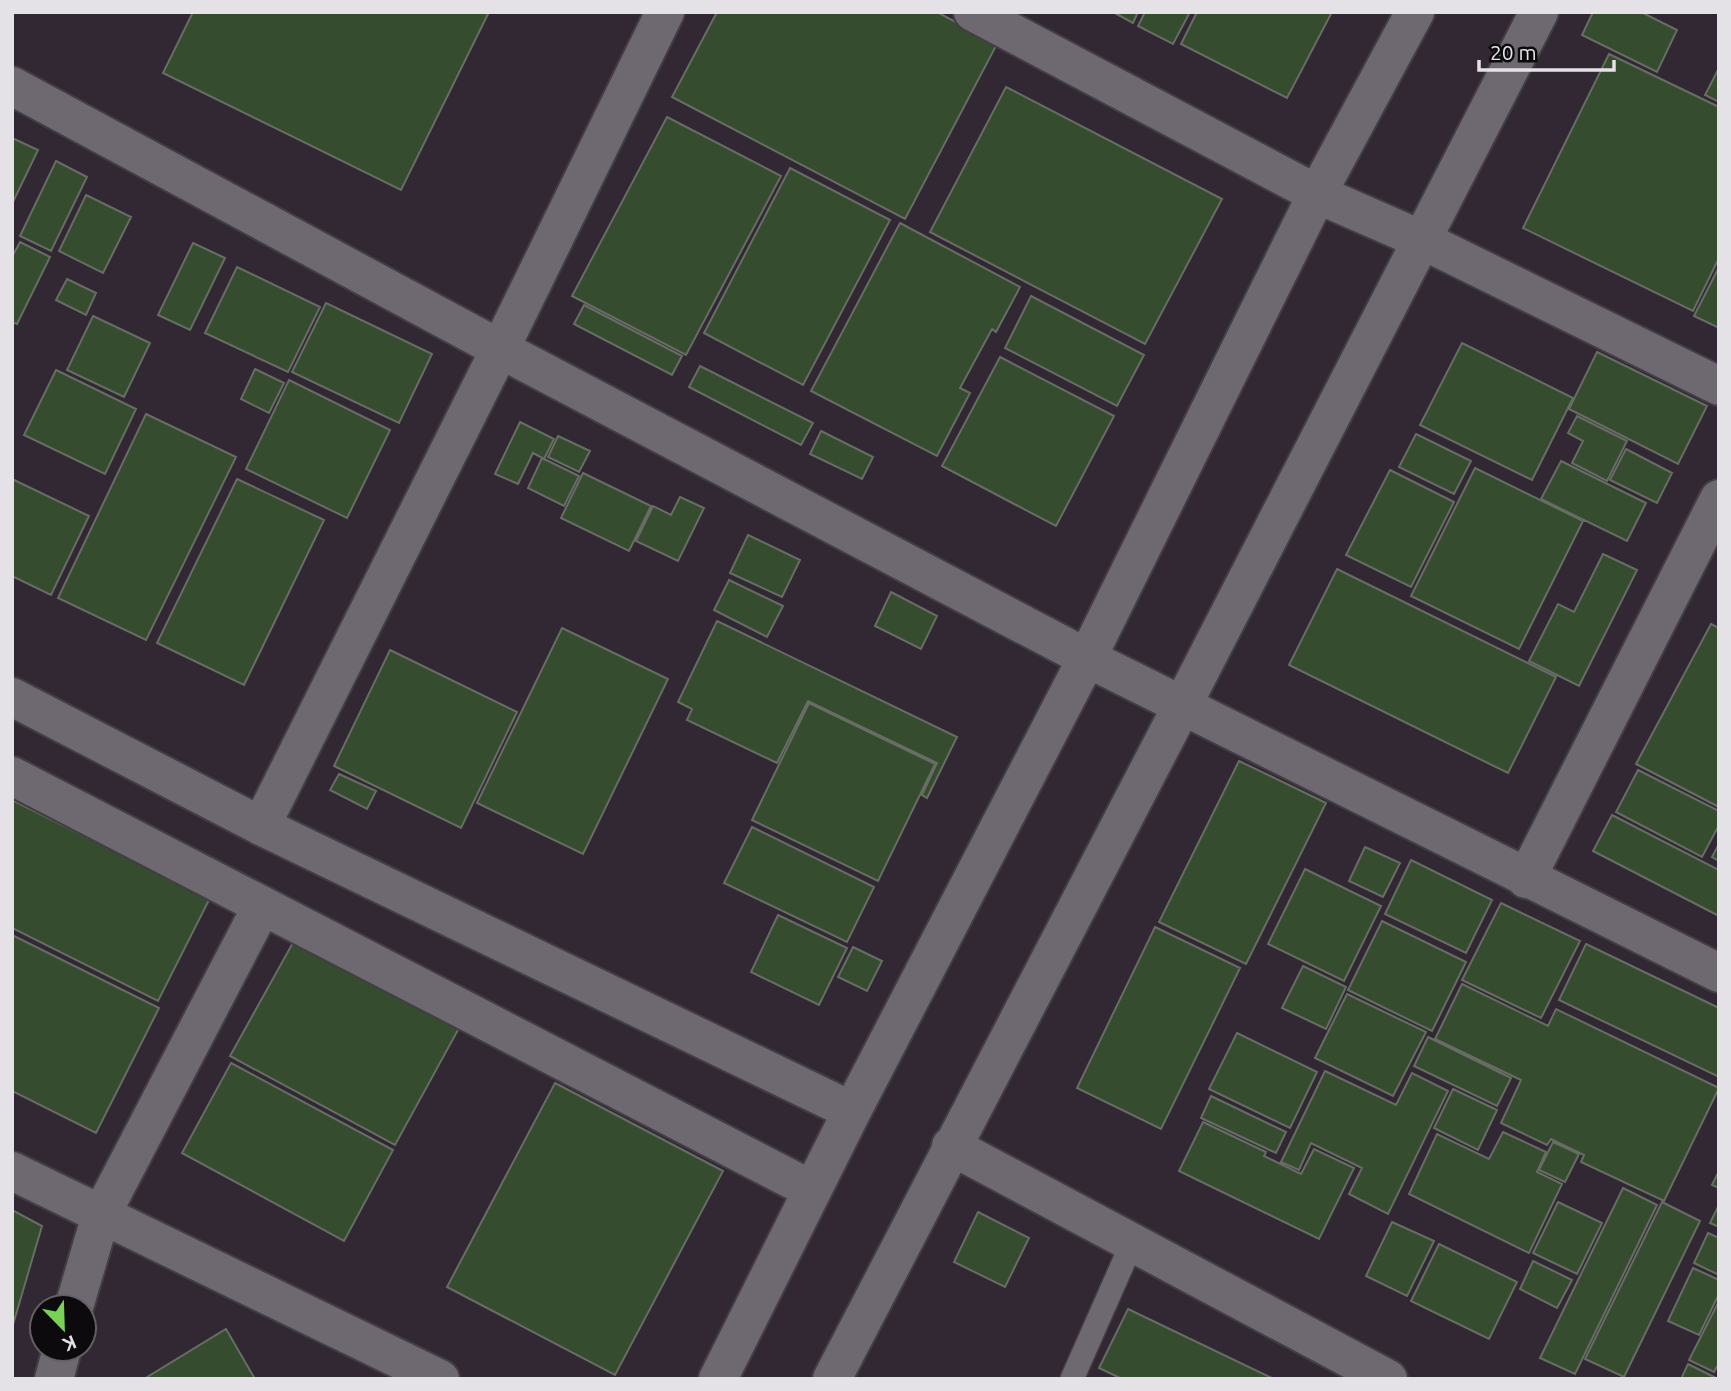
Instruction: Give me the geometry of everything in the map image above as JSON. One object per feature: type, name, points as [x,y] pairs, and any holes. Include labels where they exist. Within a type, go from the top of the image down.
[{"type":"street","points":[[261,825],[500,349],[665,12]]},
{"type":"street","points":[[974,12],[1317,194],[1422,240],[1719,386]]},
{"type":"street","points":[[718,1379],[852,1111],[1087,658],[1317,194],[1415,12]]},
{"type":"street","points":[[832,1379],[1539,12]]},
{"type":"street","points":[[12,86],[500,349],[1087,658],[1719,973]]},
{"type":"street","points":[[1526,879],[1719,499]]},
{"type":"street","points":[[12,697],[261,825],[852,1111]]},
{"type":"street","points":[[12,776],[812,1190]]},
{"type":"street","points":[[78,1293],[101,1215],[262,906]]},
{"type":"street","points":[[951,1146],[1388,1379]]},
{"type":"street","points":[[12,1171],[440,1379]]},
{"type":"lane","points":[[1072,1379],[1132,1242]]},
{"type":"shaded area","points":[[12,12],[1719,12],[1719,1379],[12,1379]]},
{"type":"building","points":[[193,12],[489,12],[401,190],[163,73]]},
{"type":"building","points":[[717,12],[937,12],[997,44],[905,219],[672,97]]},
{"type":"building","points":[[1113,12],[1138,12],[1133,23]]},
{"type":"building","points":[[1145,12],[1190,12],[1173,44],[1138,26]]},
{"type":"building","points":[[1197,12],[1332,12],[1287,98],[1181,44]]},
{"type":"building","points":[[1593,12],[1641,12],[1677,30],[1657,72],[1582,35]]},
{"type":"building","points":[[1609,54],[1719,107],[1719,258],[1693,311],[1523,228]]},
{"type":"building","points":[[1719,68],[1719,102],[1705,95]]},
{"type":"building","points":[[1006,87],[1222,199],[1145,344],[930,232]]},
{"type":"building","points":[[667,117],[781,176],[686,355],[572,296]]},
{"type":"building","points":[[12,138],[38,150],[12,204]]},
{"type":"building","points":[[56,161],[87,177],[51,251],[20,236]]},
{"type":"building","points":[[790,168],[890,220],[803,385],[704,333]]},
{"type":"building","points":[[86,195],[131,217],[103,273],[59,251]]},
{"type":"building","points":[[900,223],[1020,287],[996,332],[992,329],[960,388],[970,393],[937,456],[811,391]]},
{"type":"building","points":[[20,242],[50,257],[17,324],[12,322],[12,257]]},
{"type":"building","points":[[193,243],[225,258],[190,330],[158,315]]},
{"type":"building","points":[[237,267],[320,307],[288,372],[205,333]]},
{"type":"building","points":[[1719,267],[1719,328],[1694,316]]},
{"type":"building","points":[[67,279],[96,293],[86,315],[56,300]]},
{"type":"building","points":[[1031,296],[1144,355],[1117,406],[1005,348]]},
{"type":"building","points":[[326,303],[432,354],[399,423],[292,372]]},
{"type":"building","points":[[584,305],[682,356],[672,375],[574,324]]},
{"type":"building","points":[[93,316],[150,343],[124,397],[67,370]]},
{"type":"building","points":[[1462,343],[1573,398],[1532,480],[1420,425]]},
{"type":"building","points":[[1597,352],[1707,406],[1678,464],[1569,409]]},
{"type":"building","points":[[1000,357],[1114,416],[1056,526],[942,466]]},
{"type":"building","points":[[700,366],[813,423],[801,445],[689,387]]},
{"type":"building","points":[[255,369],[284,383],[269,413],[241,399]]},
{"type":"building","points":[[56,370],[136,409],[105,474],[24,435]]},
{"type":"building","points":[[289,380],[390,430],[347,518],[246,469]]},
{"type":"building","points":[[146,414],[236,457],[146,640],[58,598]]},
{"type":"building","points":[[1577,416],[1627,441],[1607,481],[1572,463],[1583,441],[1568,433]]},
{"type":"building","points":[[520,422],[554,439],[544,459],[533,453],[518,484],[495,474]]},
{"type":"building","points":[[821,431],[873,457],[862,479],[810,454]]},
{"type":"building","points":[[1416,434],[1471,461],[1454,494],[1399,467]]},
{"type":"building","points":[[558,436],[590,451],[579,472],[548,457]]},
{"type":"building","points":[[1626,449],[1672,473],[1657,503],[1610,480]]},
{"type":"building","points":[[542,458],[579,476],[564,506],[528,488]]},
{"type":"building","points":[[1561,461],[1646,503],[1627,541],[1541,499]]},
{"type":"building","points":[[1475,468],[1583,521],[1519,649],[1411,596]]},
{"type":"building","points":[[1390,470],[1454,502],[1411,587],[1346,555]]},
{"type":"building","points":[[583,473],[651,506],[629,551],[561,518]]},
{"type":"building","points":[[12,479],[89,516],[51,595],[12,576]]},
{"type":"building","points":[[237,479],[324,520],[244,685],[157,643]]},
{"type":"building","points":[[680,497],[704,508],[678,561],[636,541],[653,506],[671,515]]},
{"type":"building","points":[[748,535],[800,560],[782,597],[730,573]]},
{"type":"building","points":[[1603,554],[1637,570],[1579,686],[1529,661],[1558,604],[1574,612]]},
{"type":"building","points":[[1337,569],[1556,677],[1508,773],[1289,665]]},
{"type":"building","points":[[729,580],[783,606],[767,637],[714,610]]},
{"type":"building","points":[[891,592],[937,616],[921,649],[875,626]]},
{"type":"building","points":[[717,621],[957,737],[927,798],[922,795],[937,763],[808,701],[777,763],[687,720],[692,709],[678,702]]},
{"type":"building","points":[[1711,624],[1719,628],[1719,807],[1636,764]]},
{"type":"building","points":[[562,628],[668,679],[583,854],[477,803]]},
{"type":"building","points":[[390,650],[517,712],[461,828],[334,766]]},
{"type":"building","points":[[809,703],[935,764],[878,881],[752,820]]},
{"type":"building","points":[[1239,761],[1326,803],[1246,964],[1159,922]]},
{"type":"building","points":[[1638,770],[1719,811],[1719,825],[1702,857],[1616,812]]},
{"type":"building","points":[[339,774],[376,791],[367,809],[330,790]]},
{"type":"building","points":[[12,800],[210,898],[158,1001],[12,928]]},
{"type":"building","points":[[1612,815],[1719,870],[1719,916],[1593,851]]},
{"type":"building","points":[[752,827],[874,887],[847,942],[724,883]]},
{"type":"building","points":[[1719,844],[1719,861],[1712,857]]},
{"type":"building","points":[[1365,847],[1400,863],[1383,897],[1349,881]]},
{"type":"building","points":[[1411,860],[1492,900],[1466,953],[1385,914]]},
{"type":"building","points":[[1305,869],[1381,906],[1344,981],[1268,944]]},
{"type":"building","points":[[1501,903],[1580,941],[1541,1018],[1462,980]]},
{"type":"building","points":[[778,915],[847,948],[819,1005],[751,972]]},
{"type":"building","points":[[1382,921],[1466,962],[1432,1031],[1348,990]]},
{"type":"building","points":[[1155,927],[1240,968],[1161,1129],[1077,1088]]},
{"type":"building","points":[[300,930],[464,1019],[395,1145],[230,1056]]},
{"type":"building","points":[[12,935],[159,1008],[96,1133],[12,1091]]},
{"type":"building","points":[[1586,944],[1719,1008],[1719,1077],[1559,1000]]},
{"type":"building","points":[[853,947],[882,961],[867,991],[838,977]]},
{"type":"building","points":[[1303,966],[1346,987],[1326,1029],[1282,1008]]},
{"type":"building","points":[[1462,984],[1548,1026],[1556,1009],[1719,1088],[1664,1201],[1581,1162],[1584,1155],[1551,1139],[1547,1145],[1501,1123],[1521,1080],[1435,1039]]},
{"type":"building","points":[[1347,994],[1426,1032],[1393,1096],[1315,1058]]},
{"type":"building","points":[[1237,1033],[1317,1072],[1290,1128],[1209,1089]]},
{"type":"building","points":[[1428,1037],[1511,1078],[1497,1106],[1414,1066]]},
{"type":"building","points":[[231,1063],[393,1150],[344,1241],[182,1153]]},
{"type":"building","points":[[1325,1071],[1396,1105],[1412,1073],[1448,1091],[1388,1214],[1349,1194],[1362,1168],[1311,1143],[1299,1170],[1281,1162]]},
{"type":"building","points":[[555,1083],[723,1171],[615,1375],[447,1287]]},
{"type":"building","points":[[1453,1089],[1497,1110],[1478,1150],[1434,1128]]},
{"type":"building","points":[[1211,1096],[1286,1132],[1276,1153],[1201,1118]]},
{"type":"building","points":[[1203,1122],[1266,1152],[1264,1156],[1301,1174],[1314,1149],[1354,1168],[1319,1239],[1179,1171]]},
{"type":"building","points":[[1503,1132],[1546,1152],[1537,1172],[1562,1184],[1529,1253],[1409,1194],[1437,1134],[1489,1159]]},
{"type":"building","points":[[1553,1142],[1579,1154],[1565,1182],[1539,1170]]},
{"type":"building","points":[[1719,1171],[1719,1188],[1712,1185]]},
{"type":"building","points":[[1623,1188],[1657,1205],[1575,1374],[1540,1358]]},
{"type":"building","points":[[1558,1202],[1602,1223],[1577,1274],[1533,1253]]},
{"type":"building","points":[[1662,1202],[1700,1221],[1624,1377],[1585,1359]]},
{"type":"building","points":[[1719,1205],[1719,1227],[1710,1223]]},
{"type":"building","points":[[12,1210],[42,1226],[12,1328]]},
{"type":"building","points":[[978,1212],[1029,1238],[1005,1287],[954,1262]]},
{"type":"building","points":[[1392,1222],[1434,1241],[1407,1296],[1366,1276]]},
{"type":"building","points":[[1708,1233],[1719,1238],[1719,1275],[1694,1263]]},
{"type":"building","points":[[1439,1244],[1517,1282],[1489,1339],[1411,1301]]},
{"type":"building","points":[[1533,1261],[1572,1280],[1557,1308],[1520,1289]]},
{"type":"building","points":[[1693,1268],[1719,1280],[1719,1294],[1699,1335],[1668,1321]]},
{"type":"building","points":[[1719,1301],[1719,1363],[1714,1372],[1689,1360]]},
{"type":"building","points":[[1128,1309],[1274,1379],[1122,1379],[1099,1368]]},
{"type":"building","points":[[226,1329],[255,1379],[144,1379]]},
{"type":"building","points":[[1688,1364],[1718,1379],[1681,1379]]}]
